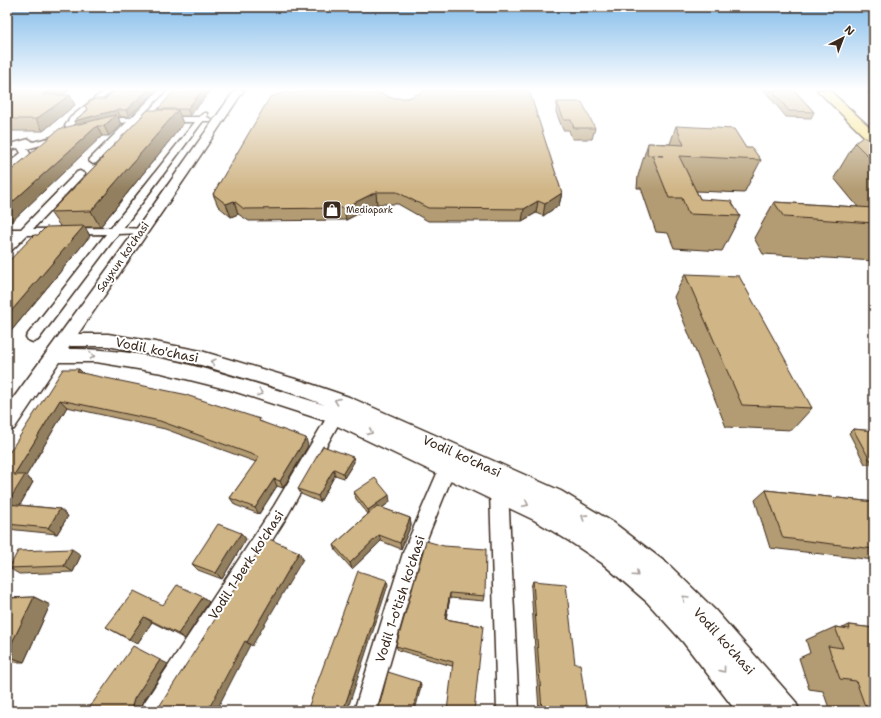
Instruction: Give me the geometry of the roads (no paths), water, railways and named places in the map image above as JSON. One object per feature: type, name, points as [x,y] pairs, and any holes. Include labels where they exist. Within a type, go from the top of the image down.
[{"type":"main road","points":[[859,124],[874,138]]},
{"type":"street","points":[[7,153],[22,146],[77,129],[69,126],[71,124]]},
{"type":"street","points":[[94,125],[102,124]]},
{"type":"street","points":[[93,161],[130,124]]},
{"type":"street","points":[[33,338],[198,124]]},
{"type":"street","name":"Sayxun ko'chasi","points":[[7,423],[201,149],[217,124]]},
{"type":"street","points":[[7,138],[18,138],[26,153],[7,169]]},
{"type":"street","points":[[7,148],[22,146]]},
{"type":"street","points":[[7,249],[11,240],[24,232],[80,174]]},
{"type":"street","points":[[7,232],[112,236]]},
{"type":"street","points":[[11,240],[138,236]]},
{"type":"street","name":"Vodil ko'chasi","points":[[65,340],[108,340],[163,350],[201,358],[295,386],[342,403],[553,498],[606,531],[660,574],[706,619],[785,711]]},
{"type":"street","name":"Vodil ko'chasi","points":[[53,356],[96,355],[162,366],[230,383],[335,416],[499,491],[564,524],[607,551],[628,567],[671,608],[755,711]]},
{"type":"street","name":"Vodil 1-berk ko'chasi","points":[[152,711],[280,512],[335,416]]},
{"type":"street","name":"Vodil 1-o'tish ko'chasi","points":[[365,711],[413,550],[435,501],[448,467]]},
{"type":"street","name":"Vodil ko'chasi","points":[[499,491],[508,711]]},
{"type":"place","name":"Mediapark","points":[[332,210]]}]
